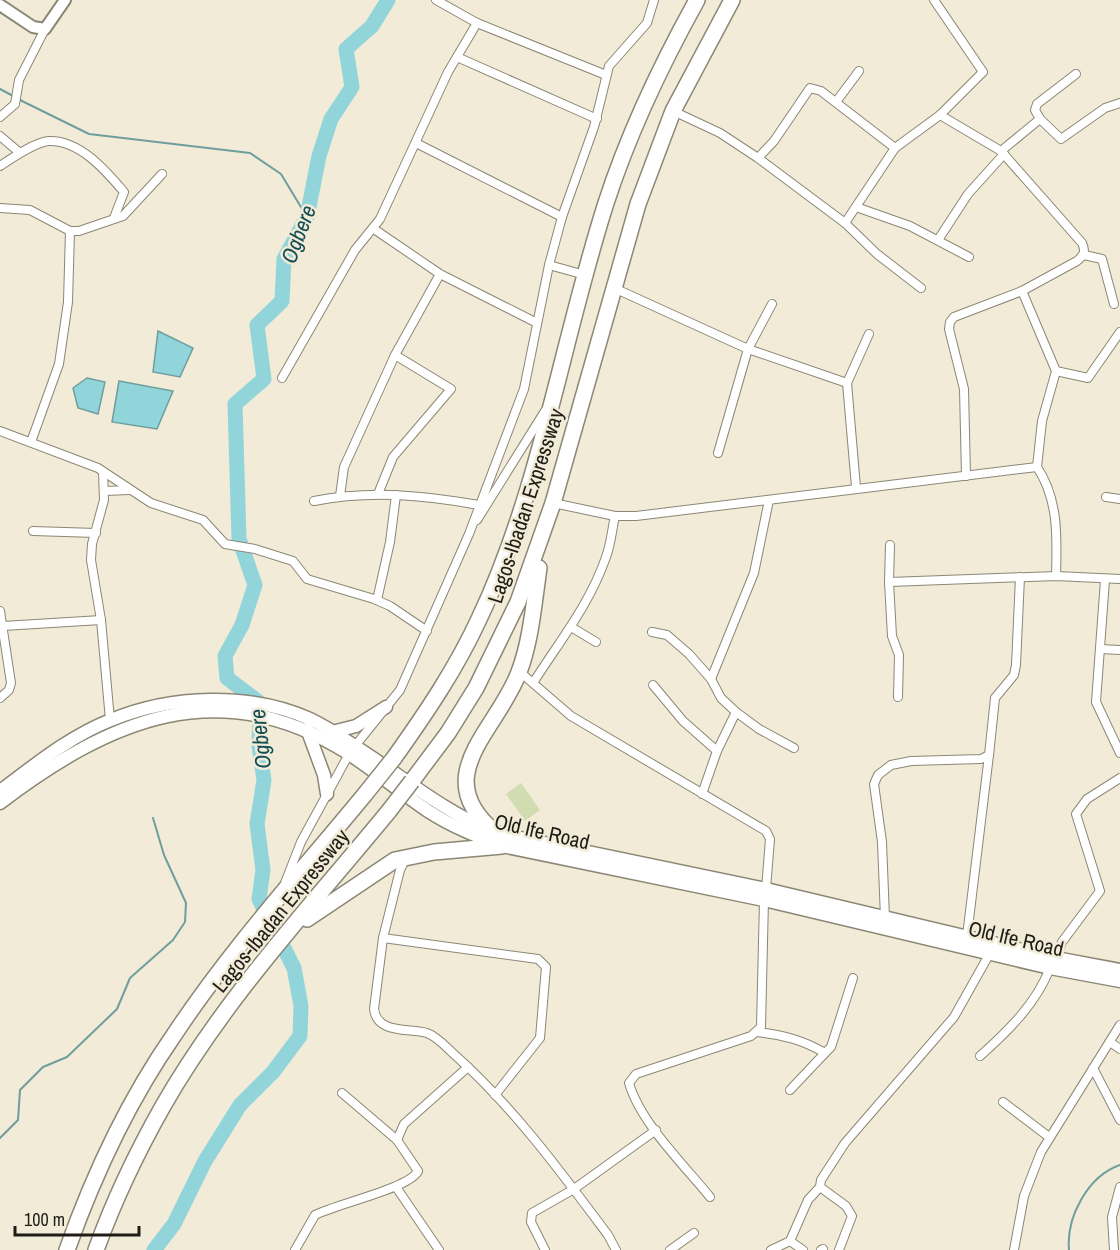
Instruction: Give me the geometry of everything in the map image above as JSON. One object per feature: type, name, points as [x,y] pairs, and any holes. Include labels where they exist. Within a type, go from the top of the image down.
[{"type":"highway","name":"Lagos-Ibadan Expressway","points":[[67,1250],[103,1159],[148,1074],[174,1034],[279,898],[394,758],[450,676],[480,618],[515,524],[607,202],[631,138],[666,57],[697,0]]},
{"type":"highway","name":"Lagos-Ibadan Expressway","points":[[96,1250],[118,1195],[163,1105],[219,1022],[412,782],[448,733],[495,655],[518,603],[542,538],[638,204],[673,111],[732,0]]},
{"type":"highway","points":[[499,839],[476,815],[466,777],[469,759],[520,672],[542,538]]},
{"type":"highway","points":[[290,931],[385,865],[408,856],[499,839]]},
{"type":"main road","name":"Old Ife Road","points":[[0,791],[71,741],[110,720],[132,712],[176,704],[244,706],[310,719],[332,732],[429,812],[467,833],[765,895],[990,953],[1120,970]]},
{"type":"main road","name":"Old Ife Road","points":[[0,803],[46,768],[107,735],[177,715],[244,706]]},
{"type":"main road","points":[[332,732],[356,726],[386,707]]},
{"type":"main road","name":"Old Ife Road","points":[[275,713],[352,750]]},
{"type":"main road","points":[[307,729],[324,775],[327,794]]},
{"type":"main road","name":"Old Ife Road","points":[[791,901],[967,936],[1120,981]]},
{"type":"street","points":[[0,117],[15,104],[16,87],[45,29],[65,0]]},
{"type":"street","points":[[438,0],[477,23],[606,75]]},
{"type":"street","points":[[279,898],[301,842],[327,794],[352,750],[400,690],[428,631],[524,389],[549,266],[562,217],[597,118],[609,66],[646,23],[654,0]]},
{"type":"street","points":[[845,223],[895,148],[940,115],[983,72],[934,0]]},
{"type":"street","points":[[0,5],[33,27],[45,29]]},
{"type":"street","points":[[282,378],[355,250],[374,229],[457,57],[477,23]]},
{"type":"street","points":[[457,57],[597,118]]},
{"type":"street","points":[[836,102],[859,71]]},
{"type":"street","points":[[1076,74],[1037,104],[1035,110],[1040,119],[1061,139],[1105,108],[1120,103]]},
{"type":"street","points":[[758,158],[774,141],[810,88],[821,91],[895,148]]},
{"type":"street","points":[[673,111],[720,133],[758,158],[845,223],[877,254],[921,288]]},
{"type":"street","points":[[940,115],[1002,153],[1083,243],[1084,255]]},
{"type":"street","points":[[938,240],[968,194],[1002,153],[1040,119]]},
{"type":"street","points":[[0,136],[20,153]]},
{"type":"street","points":[[0,166],[20,153],[47,141],[58,142],[89,155],[124,192],[114,218]]},
{"type":"street","points":[[416,143],[562,217]]},
{"type":"street","points":[[0,208],[30,210],[70,231],[79,231],[129,211],[162,174]]},
{"type":"street","points":[[856,207],[910,226],[969,257]]},
{"type":"street","points":[[374,229],[440,274],[537,323]]},
{"type":"street","points":[[31,442],[59,364],[68,302],[70,231]]},
{"type":"street","points":[[966,476],[964,389],[949,329],[954,317],[1022,291],[1084,255],[1102,259],[1114,304]]},
{"type":"street","points":[[549,266],[586,275]]},
{"type":"street","points":[[340,496],[344,467],[395,355],[440,274]]},
{"type":"street","points":[[614,288],[748,349],[847,383]]},
{"type":"street","points":[[1022,291],[1056,370],[1042,421],[1037,467],[1045,479],[1058,530],[1056,576]]},
{"type":"street","points":[[718,453],[748,349],[772,304]]},
{"type":"street","points":[[1056,370],[1088,378],[1120,332]]},
{"type":"street","points":[[856,487],[847,383],[869,334]]},
{"type":"street","points":[[378,494],[393,458],[451,389],[395,355]]},
{"type":"street","points":[[468,534],[552,401]]},
{"type":"street","points":[[0,431],[103,472],[151,503],[203,520],[225,544],[293,561],[307,579],[376,600],[428,631]]},
{"type":"street","points":[[553,503],[615,516],[636,516],[856,487],[1037,467]]},
{"type":"street","points":[[103,472],[105,491],[91,561],[101,620],[110,720]]},
{"type":"street","points":[[105,491],[130,490]]},
{"type":"street","points":[[376,600],[390,542],[396,495]]},
{"type":"street","points":[[314,501],[340,496],[422,495],[479,505]]},
{"type":"street","points":[[1106,497],[1120,499]]},
{"type":"street","points":[[711,679],[754,573],[769,500]]},
{"type":"street","points":[[533,683],[572,627],[606,557],[615,516]]},
{"type":"street","points":[[33,531],[96,532]]},
{"type":"street","points":[[890,545],[889,582],[892,636],[898,655],[898,696]]},
{"type":"street","points":[[889,582],[1056,576],[1120,579]]},
{"type":"street","points":[[967,936],[995,698],[1014,675],[1016,665],[1020,577]]},
{"type":"street","points":[[1105,580],[1096,702],[1120,753]]},
{"type":"street","points":[[0,611],[11,683],[9,690],[0,698]]},
{"type":"street","points":[[3,626],[101,620]]},
{"type":"street","points":[[572,627],[596,642]]},
{"type":"street","points":[[652,632],[667,635],[711,679],[721,698],[736,712],[759,729],[794,748]]},
{"type":"street","points":[[1100,650],[1120,650]]},
{"type":"street","points":[[520,672],[571,716],[702,794],[732,808],[766,831],[770,839],[765,895],[763,1019],[757,1032]]},
{"type":"street","points":[[652,685],[683,721],[717,751]]},
{"type":"street","points":[[702,794],[717,751],[736,712]]},
{"type":"street","points":[[885,918],[882,842],[874,784],[878,775],[891,765],[911,761],[964,760],[986,758],[989,755]]},
{"type":"street","points":[[980,1056],[1007,1032],[1037,996],[1062,942],[1100,891],[1076,814],[1087,799],[1120,778]]},
{"type":"street","points":[[408,856],[400,870],[383,938],[375,1019],[387,1026],[435,1037],[468,1067],[523,1124],[608,1235],[616,1250]]},
{"type":"street","points":[[383,938],[538,959],[544,962],[546,967],[540,1038],[495,1095]]},
{"type":"street","points":[[771,1250],[789,1241],[808,1200],[820,1187],[825,1171],[845,1143],[954,1017],[990,953]]},
{"type":"street","points":[[790,1090],[831,1047],[853,978]]},
{"type":"street","points":[[1014,1250],[1024,1196],[1049,1137],[1120,1025]]},
{"type":"street","points":[[710,1197],[656,1130],[632,1092],[629,1083],[632,1076],[757,1032],[788,1036],[808,1043],[825,1053]]},
{"type":"street","points":[[1110,1042],[1120,1049]]},
{"type":"street","points":[[397,1140],[404,1124],[468,1067]]},
{"type":"street","points":[[1093,1068],[1120,1120]]},
{"type":"street","points":[[295,1250],[315,1215],[396,1186],[416,1175],[418,1171],[397,1140],[342,1093]]},
{"type":"street","points":[[1003,1102],[1049,1137]]},
{"type":"street","points":[[545,1250],[531,1222],[532,1213],[574,1189],[656,1130]]},
{"type":"street","points":[[396,1186],[439,1250]]},
{"type":"street","points":[[820,1187],[846,1206],[852,1216],[839,1250]]},
{"type":"street","points":[[1114,1250],[1120,1187]]},
{"type":"street","points":[[670,1250],[694,1233]]},
{"type":"street","points":[[789,1241],[803,1250]]},
{"type":"green space","points":[[521,783],[540,810],[525,821],[506,794]]},
{"type":"water","points":[[158,331],[193,348],[180,377],[153,372]]},
{"type":"water","points":[[87,378],[105,382],[98,414],[78,408],[73,388]]},
{"type":"water","points":[[119,381],[173,391],[157,429],[112,422]]},
{"type":"waterway","name":"Ogbere","points":[[154,1250],[174,1224],[205,1161],[240,1105],[273,1072],[300,1036],[301,1006],[294,968],[259,899],[263,870],[257,824],[264,780],[259,746],[260,703],[227,678],[225,656],[242,625],[255,585],[239,539],[235,404],[264,379],[257,325],[282,301],[284,259],[307,217],[319,156],[331,119],[352,87],[346,49],[372,26],[388,0]]},
{"type":"waterway","points":[[0,89],[13,96]]},
{"type":"waterway","points":[[18,99],[89,134],[250,153],[281,174],[307,217]]},
{"type":"waterway","points":[[0,1138],[18,1120],[20,1090],[43,1067],[67,1057],[117,1009],[130,978],[173,940],[185,922],[186,903],[164,855],[153,818]]},
{"type":"waterway","points":[[1069,1250],[1071,1224],[1081,1199],[1098,1178],[1108,1170],[1120,1165]]}]
